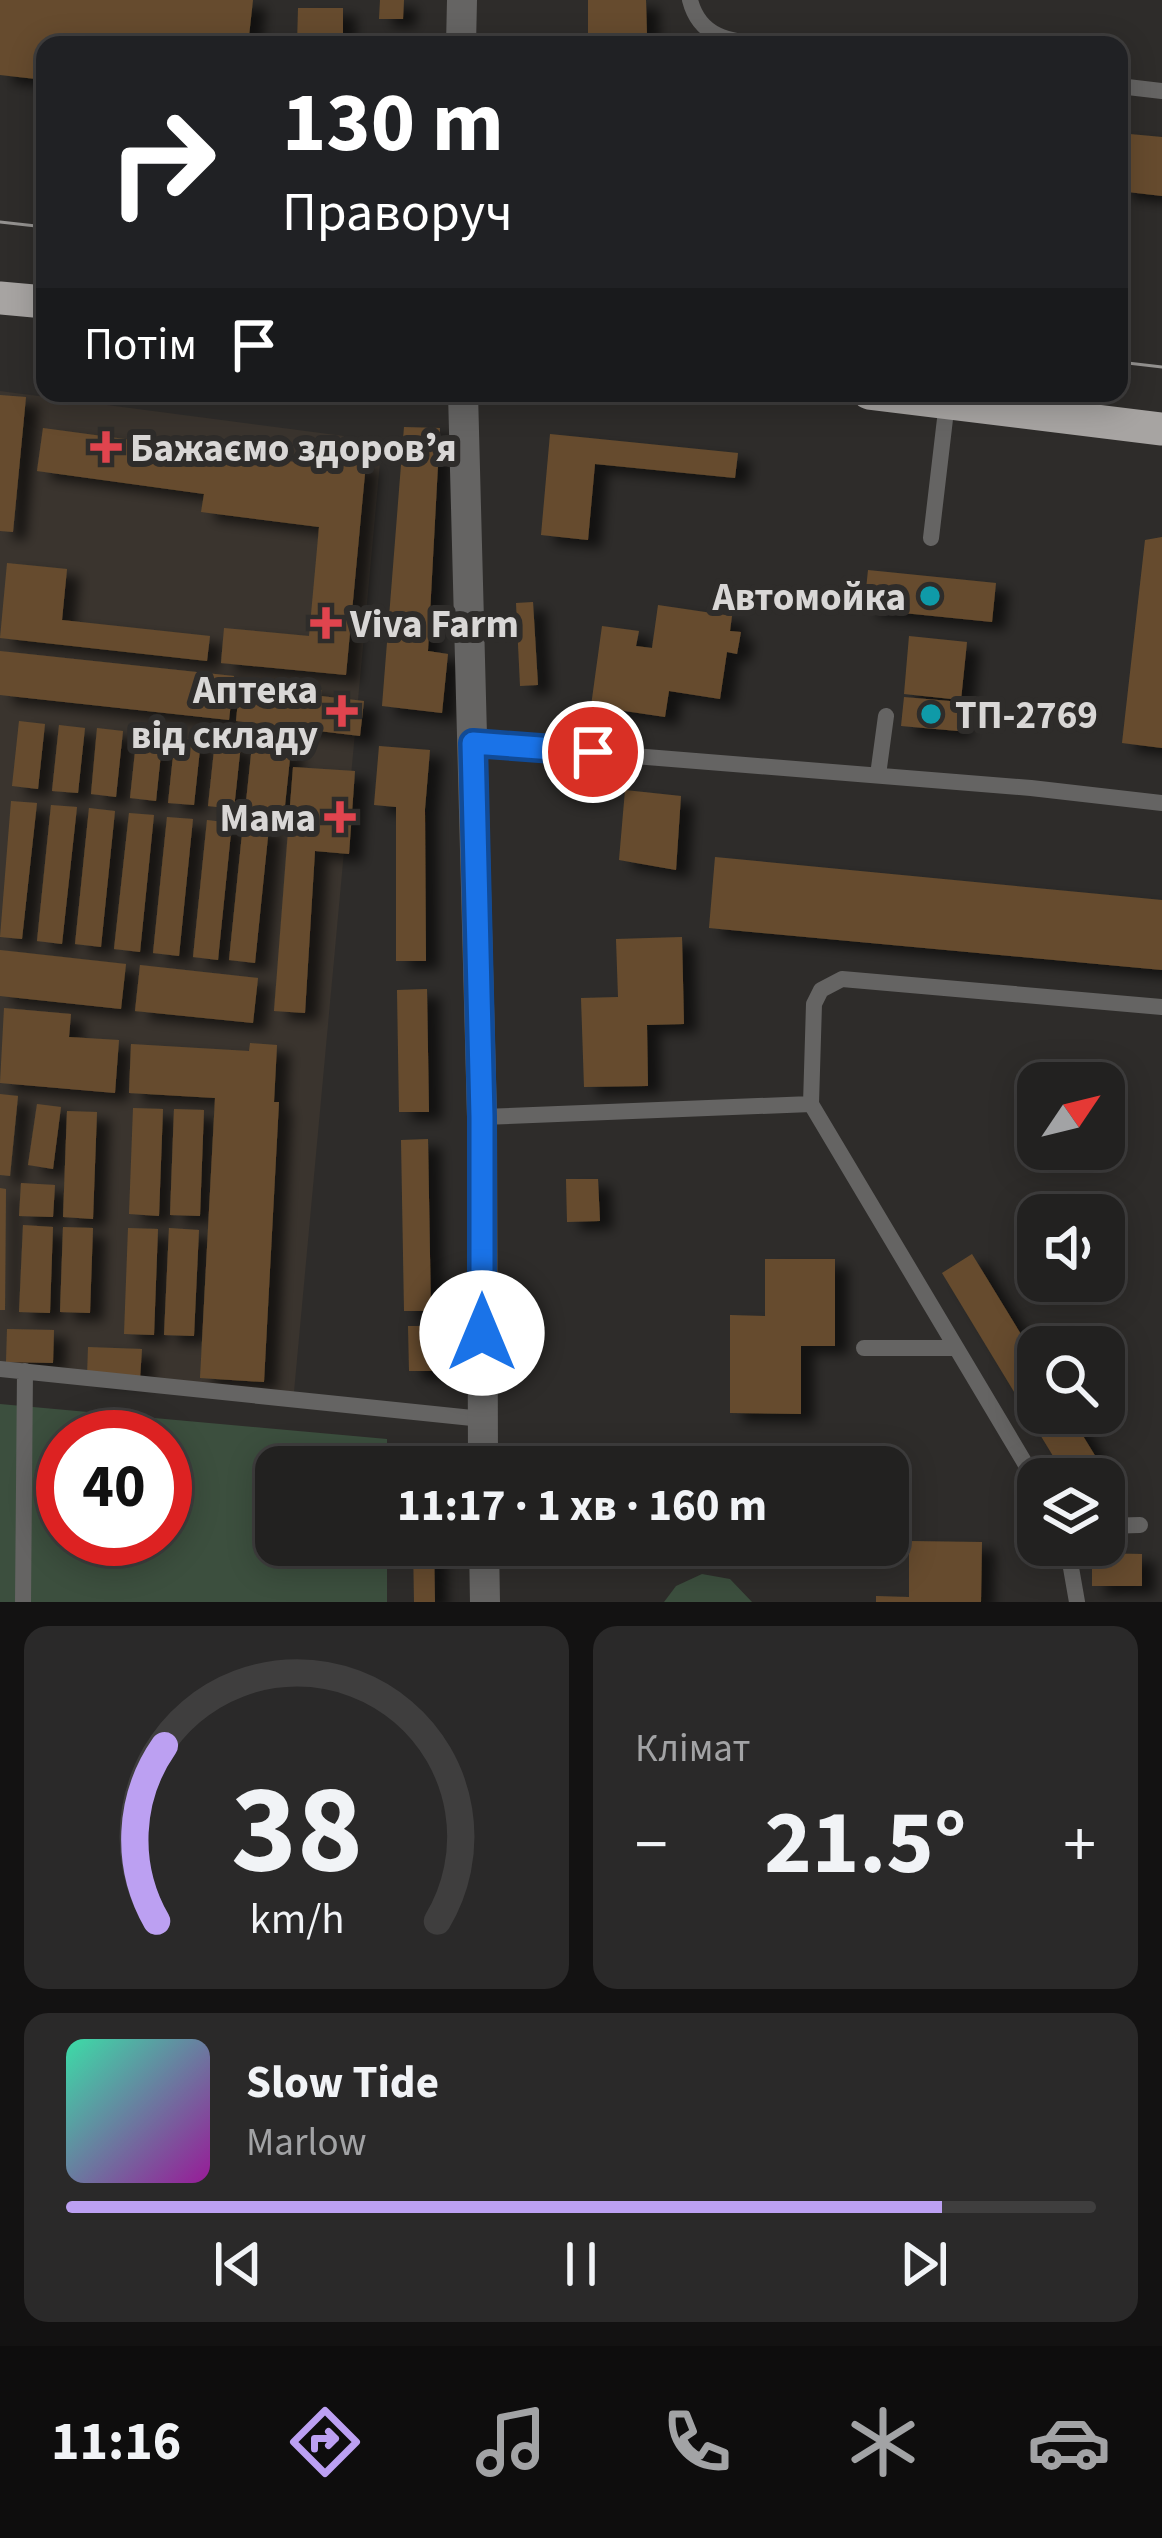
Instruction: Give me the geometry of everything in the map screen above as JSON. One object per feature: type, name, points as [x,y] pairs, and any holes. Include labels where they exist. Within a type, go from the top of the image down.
[{"type":"highway","points":[[0,298],[36,301]]},
{"type":"highway","points":[[939,402],[1162,429]]},
{"type":"street","points":[[461,0],[461,36]]},
{"type":"street","points":[[463,402],[482,1117],[482,1446]]},
{"type":"street","points":[[484,1566],[485,1602]]},
{"type":"lane","points":[[690,0],[699,23],[716,36]]},
{"type":"lane","points":[[1128,87],[1162,91]]},
{"type":"lane","points":[[931,538],[947,403]]},
{"type":"lane","points":[[878,775],[886,716]]},
{"type":"lane","points":[[473,743],[1162,803]]},
{"type":"lane","points":[[1022,1458],[811,1104],[814,1004],[820,990],[842,979],[1162,1006]]},
{"type":"lane","points":[[482,1117],[811,1104]]},
{"type":"lane","points":[[864,1348],[956,1348]]},
{"type":"lane","points":[[0,1370],[482,1419]]},
{"type":"lane","points":[[23,1602],[25,1371]]},
{"type":"lane","points":[[1125,1525],[1140,1525]]},
{"type":"lane","points":[[1070,1566],[1078,1602]]},
{"type":"shaded area","points":[[0,391],[36,396],[36,402],[84,402],[382,441],[293,1403],[0,1364]]},
{"type":"green space","points":[[0,1404],[66,1410],[36,1410],[36,1566],[192,1566],[192,1421],[387,1439],[387,1446],[255,1446],[255,1566],[387,1566],[387,1602],[0,1602]]},
{"type":"green space","points":[[702,1574],[730,1579],[752,1602],[664,1602],[676,1586]]},
{"type":"building","points":[[0,0],[253,0],[249,36],[36,36],[36,79],[0,75]]},
{"type":"building","points":[[380,0],[404,0],[403,19],[379,19]]},
{"type":"building","points":[[588,0],[646,0],[647,35],[588,36]]},
{"type":"building","points":[[298,8],[343,8],[343,36],[297,36]]},
{"type":"building","points":[[1128,134],[1162,137],[1162,196],[1128,192]]},
{"type":"building","points":[[0,395],[26,397],[13,532],[0,531]]},
{"type":"building","points":[[404,427],[440,428],[428,651],[448,654],[442,713],[382,706]]},
{"type":"building","points":[[43,428],[325,466],[325,459],[366,463],[346,675],[221,663],[224,628],[309,636],[319,527],[201,512],[204,494],[37,471]]},
{"type":"building","points":[[550,434],[738,453],[735,478],[595,464],[588,540],[541,535]]},
{"type":"building","points":[[1162,537],[1162,748],[1122,743],[1145,540]]},
{"type":"building","points":[[7,563],[67,569],[62,620],[210,636],[207,661],[0,638]]},
{"type":"building","name":"Автомойка","points":[[868,570],[996,583],[992,622],[864,609]]},
{"type":"building","points":[[533,602],[538,685],[520,686],[516,603]]},
{"type":"building","points":[[658,605],[732,616],[730,631],[741,632],[737,654],[727,652],[720,699],[669,691],[665,717],[591,706],[602,626],[639,631],[636,646],[652,648]]},
{"type":"building","points":[[909,636],[967,642],[961,700],[904,694]]},
{"type":"building","points":[[0,651],[234,676],[229,720],[0,695]]},
{"type":"building","points":[[240,680],[322,690],[321,696],[364,701],[360,736],[236,721]]},
{"type":"building","name":"ТП-2769","points":[[904,697],[961,702],[958,731],[901,726]]},
{"type":"building","points":[[19,721],[45,724],[38,789],[12,786]]},
{"type":"building","points":[[59,725],[85,728],[78,793],[52,791]]},
{"type":"building","points":[[97,728],[123,731],[116,797],[91,794]]},
{"type":"building","points":[[137,733],[163,735],[156,801],[130,798]]},
{"type":"building","points":[[175,737],[201,740],[194,805],[168,803]]},
{"type":"building","points":[[215,741],[241,744],[234,809],[208,806]]},
{"type":"building","points":[[252,745],[291,749],[284,815],[245,811]]},
{"type":"building","points":[[379,746],[430,750],[425,809],[426,961],[396,961],[396,807],[374,805]]},
{"type":"building","points":[[293,767],[355,771],[349,854],[315,851],[305,1013],[274,1011]]},
{"type":"building","points":[[625,790],[681,796],[676,870],[619,860]]},
{"type":"building","points":[[11,801],[37,803],[22,939],[0,937]]},
{"type":"building","points":[[51,805],[77,807],[62,944],[37,941]]},
{"type":"building","points":[[89,808],[115,811],[101,947],[75,944]]},
{"type":"building","points":[[129,813],[154,815],[140,952],[114,949]]},
{"type":"building","points":[[167,817],[193,819],[179,956],[153,953]]},
{"type":"building","points":[[207,820],[232,823],[218,960],[193,957]]},
{"type":"building","points":[[243,824],[269,827],[255,963],[229,960]]},
{"type":"building","points":[[715,857],[1162,900],[1162,970],[709,928]]},
{"type":"building","points":[[682,937],[684,1024],[647,1025],[648,1086],[584,1087],[581,998],[618,997],[616,939]]},
{"type":"building","points":[[0,950],[126,964],[121,1009],[0,996]]},
{"type":"building","points":[[140,965],[258,978],[253,1023],[135,1011]]},
{"type":"building","points":[[427,989],[429,1112],[399,1112],[397,990]]},
{"type":"building","points":[[4,1008],[71,1014],[69,1037],[119,1040],[115,1093],[0,1083]]},
{"type":"building","points":[[250,1043],[277,1045],[274,1102],[279,1102],[264,1382],[200,1378],[215,1098],[129,1093],[131,1044],[249,1051]]},
{"type":"building","points":[[0,1094],[18,1096],[10,1176],[0,1175]]},
{"type":"building","points":[[37,1104],[61,1107],[53,1169],[28,1165]]},
{"type":"building","points":[[133,1108],[163,1109],[159,1216],[129,1214]]},
{"type":"building","points":[[174,1109],[204,1110],[200,1216],[170,1215]]},
{"type":"building","points":[[67,1111],[97,1112],[93,1219],[63,1217]]},
{"type":"building","points":[[428,1139],[431,1311],[404,1311],[401,1140]]},
{"type":"building","points":[[566,1179],[598,1179],[600,1221],[567,1222]]},
{"type":"building","points":[[21,1183],[55,1185],[53,1217],[19,1216]]},
{"type":"building","points":[[0,1188],[6,1189],[5,1310],[0,1310]]},
{"type":"building","points":[[23,1225],[53,1227],[50,1313],[19,1312]]},
{"type":"building","points":[[63,1227],[93,1228],[90,1313],[60,1312]]},
{"type":"building","points":[[128,1228],[158,1229],[154,1335],[124,1334]]},
{"type":"building","points":[[169,1228],[199,1230],[194,1336],[164,1335]]},
{"type":"building","points":[[972,1254],[1017,1328],[1017,1397],[942,1273]]},
{"type":"building","points":[[765,1259],[835,1259],[835,1346],[801,1346],[801,1414],[730,1413],[730,1315],[765,1316]]},
{"type":"building","points":[[408,1326],[440,1326],[441,1371],[409,1371]]},
{"type":"building","points":[[7,1329],[54,1330],[53,1363],[6,1362]]},
{"type":"building","points":[[88,1347],[142,1349],[140,1379],[87,1377]]},
{"type":"building","points":[[1040,1434],[1082,1434],[1097,1458],[1054,1458]]},
{"type":"building","points":[[909,1541],[982,1542],[981,1602],[876,1602],[876,1596],[909,1597]]},
{"type":"building","points":[[1125,1554],[1142,1554],[1142,1586],[1092,1586],[1092,1566],[1125,1566]]},
{"type":"building","points":[[413,1566],[434,1566],[435,1602],[414,1602]]},
{"type":"tram line","points":[[0,222],[36,226]]},
{"type":"tram line","points":[[1128,363],[1162,367]]},
{"type":"place","name":"Бажаємо здоровʼя","points":[[106,447]]},
{"type":"place","name":"Автомойка","points":[[930,596]]},
{"type":"place","name":"Viva Farm","points":[[326,623]]},
{"type":"place","name":"Аптека від складу","points":[[342,711]]},
{"type":"place","name":"ТП-2769","points":[[931,714]]},
{"type":"place","name":"Мама","points":[[340,817]]},
{"type":"route","points":[[482,1333],[473,743],[593,752]]}]
